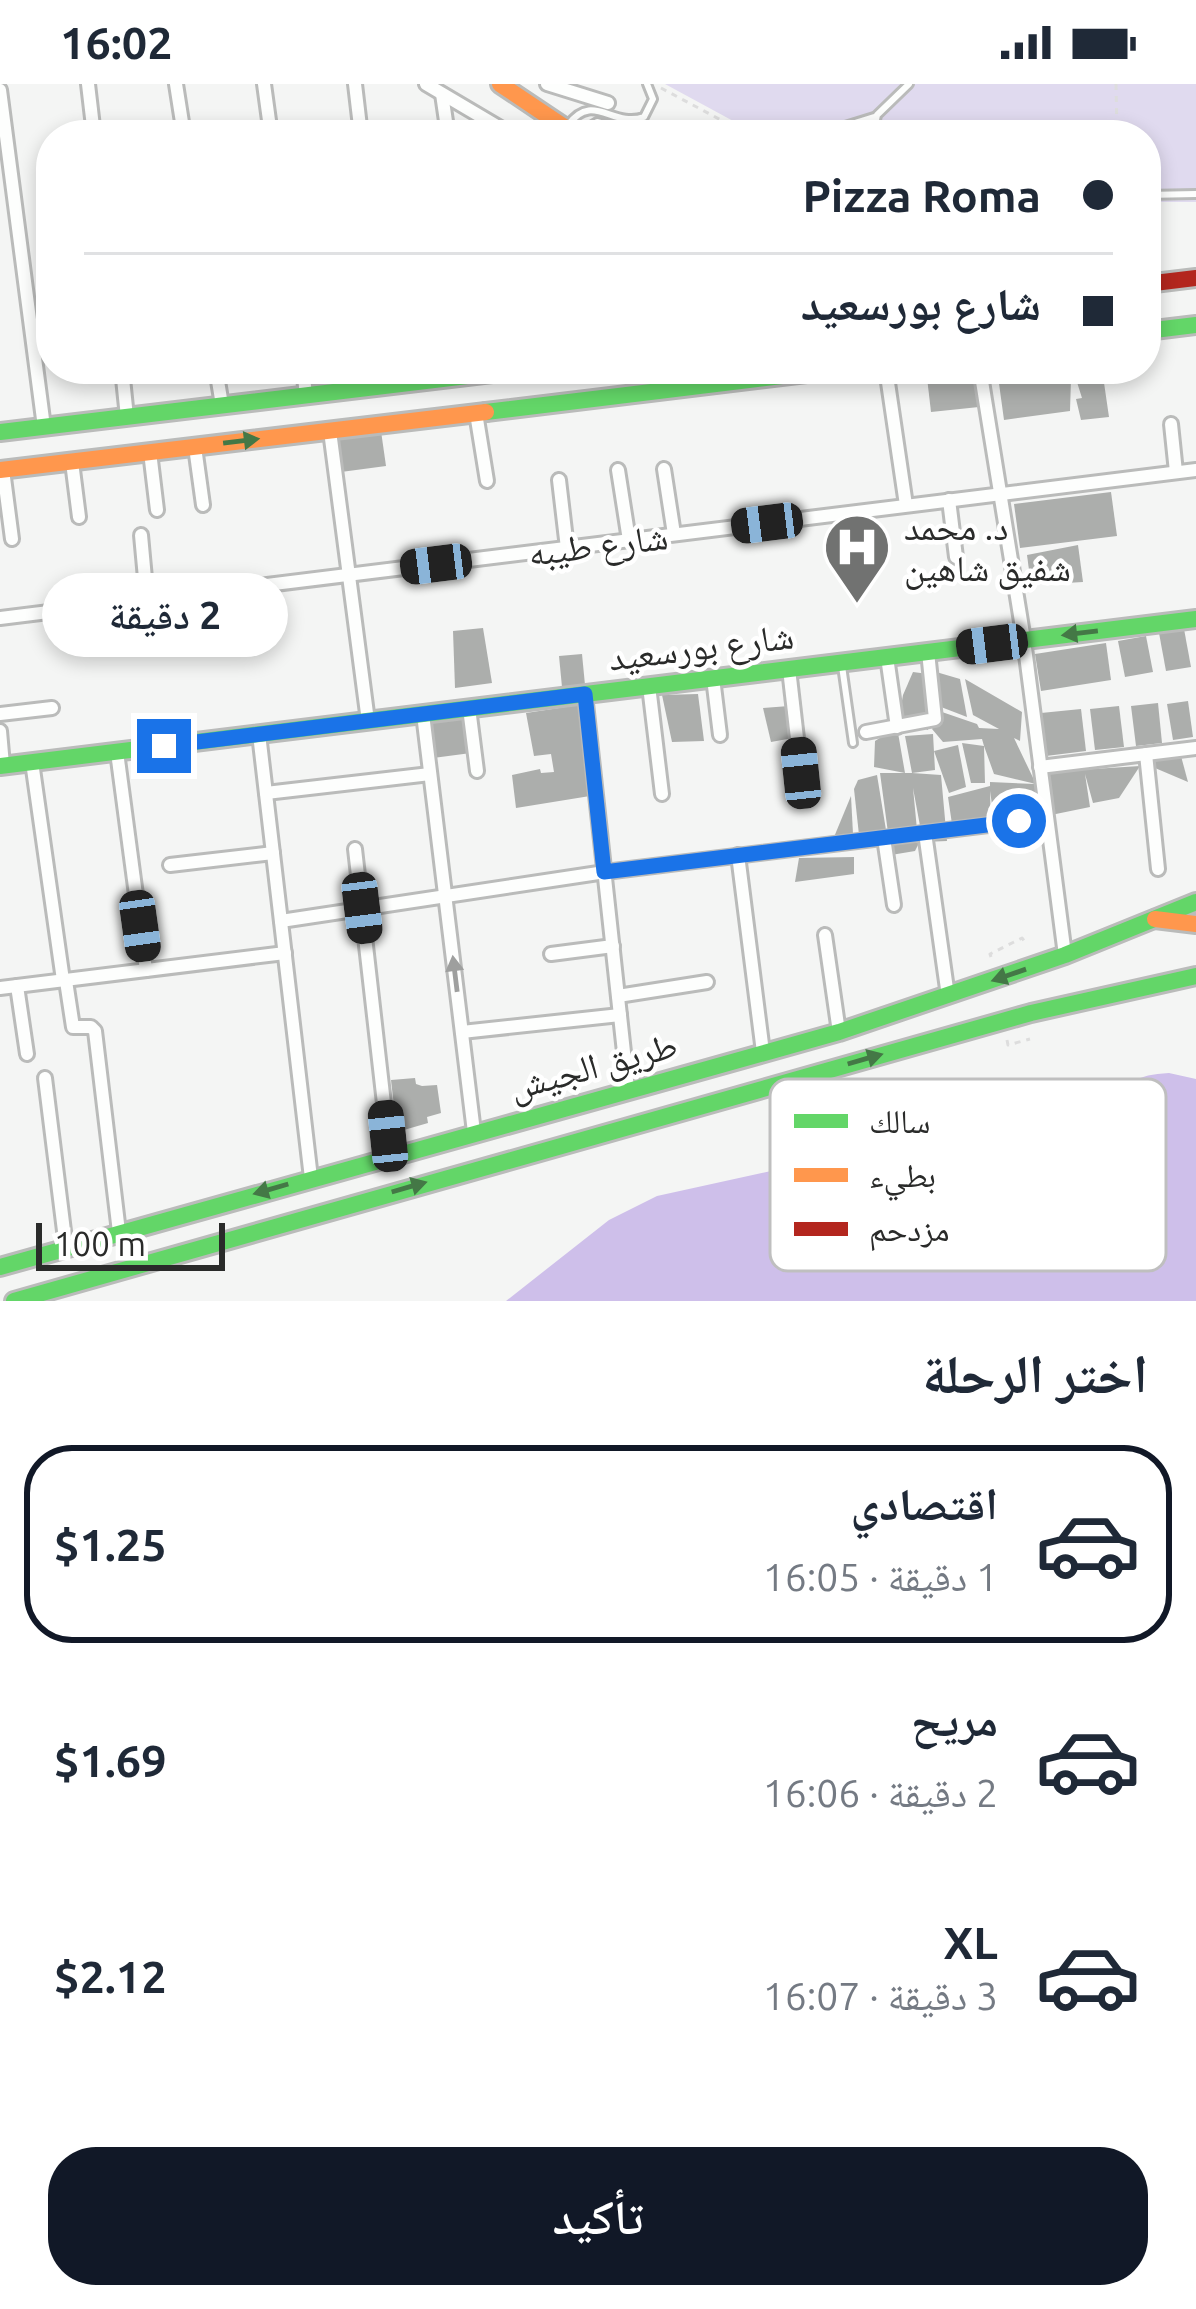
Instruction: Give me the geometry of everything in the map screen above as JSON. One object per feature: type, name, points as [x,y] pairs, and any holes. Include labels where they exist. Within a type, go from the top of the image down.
[{"type":"main road","points":[[500,84],[554,120]]},
{"type":"main road","points":[[1161,282],[1196,278]]},
{"type":"main road","points":[[1161,329],[1196,325]]},
{"type":"main road","points":[[0,432],[306,395],[359,384]]},
{"type":"main road","points":[[1,470],[716,384]]},
{"type":"main road","name":"شارع بورسعيد","points":[[2,766],[1196,619]]},
{"type":"main road","name":"طريق الجيش","points":[[0,1267],[839,1032],[1065,955],[1196,902]]},
{"type":"main road","points":[[1155,920],[1196,924]]},
{"type":"main road","points":[[1162,985],[1196,964]]},
{"type":"main road","name":"طريق الجيش","points":[[795,1079],[1010,1018],[1196,976]]},
{"type":"main road","name":"طريق الجيش","points":[[14,1301],[770,1086]]},
{"type":"street","points":[[88,84],[92,120]]},
{"type":"street","points":[[176,84],[182,120]]},
{"type":"street","points":[[264,84],[269,120]]},
{"type":"street","points":[[355,84],[359,120]]},
{"type":"street","points":[[426,84],[486,120]]},
{"type":"street","points":[[548,84],[608,104]]},
{"type":"street","points":[[0,90],[36,366]]},
{"type":"street","points":[[442,94],[446,120]]},
{"type":"street","points":[[38,384],[44,427]]},
{"type":"street","points":[[124,384],[128,417]]},
{"type":"street","points":[[219,384],[222,405]]},
{"type":"street","points":[[305,384],[306,395]]},
{"type":"street","points":[[888,384],[907,506]]},
{"type":"street","points":[[982,384],[1024,640],[1065,955]]},
{"type":"street","points":[[476,413],[487,481]]},
{"type":"street","points":[[1171,424],[1176,472]]},
{"type":"street","points":[[330,430],[368,721]]},
{"type":"street","points":[[194,447],[203,505]]},
{"type":"street","points":[[150,452],[157,510]]},
{"type":"street","points":[[72,462],[79,517]]},
{"type":"street","points":[[664,469],[674,535]]},
{"type":"street","points":[[1,470],[12,539]]},
{"type":"street","points":[[618,470],[629,540]]},
{"type":"street","name":"شارع طيبه","points":[[0,619],[1196,470]]},
{"type":"street","points":[[559,480],[567,548]]},
{"type":"street","points":[[949,500],[956,557]]},
{"type":"street","points":[[141,535],[147,600]]},
{"type":"street","points":[[866,732],[934,719],[928,652]]},
{"type":"street","points":[[887,657],[897,727]]},
{"type":"street","points":[[789,669],[801,773]]},
{"type":"street","points":[[713,678],[720,735]]},
{"type":"street","points":[[649,686],[662,794]]},
{"type":"street","points":[[585,694],[628,1090]]},
{"type":"street","points":[[0,714],[52,708]]},
{"type":"street","points":[[469,708],[477,771]]},
{"type":"street","points":[[423,714],[474,1132]]},
{"type":"street","points":[[0,731],[2,766]]},
{"type":"street","points":[[259,734],[310,1178]]},
{"type":"street","points":[[1040,767],[1196,748]]},
{"type":"street","points":[[117,752],[146,970]]},
{"type":"street","points":[[1146,754],[1158,869]]},
{"type":"street","points":[[32,762],[73,1027],[95,1031],[119,1232]]},
{"type":"street","points":[[266,793],[430,774]]},
{"type":"street","points":[[281,921],[604,872],[1046,818]]},
{"type":"street","points":[[926,833],[948,996]]},
{"type":"street","points":[[884,838],[894,905]]},
{"type":"street","points":[[355,849],[390,1156]]},
{"type":"street","points":[[170,865],[273,853]]},
{"type":"street","points":[[738,856],[763,1052]]},
{"type":"street","points":[[825,935],[839,1032]]},
{"type":"street","points":[[550,954],[613,946]]},
{"type":"street","points":[[0,988],[284,953]]},
{"type":"street","points":[[618,996],[706,982]]},
{"type":"street","points":[[17,986],[27,1054]]},
{"type":"street","points":[[462,1032],[620,1015]]},
{"type":"street","points":[[45,1078],[66,1247]]},
{"type":"lane","points":[[634,120],[644,117],[653,98],[649,84]]},
{"type":"lane","points":[[862,120],[877,115],[909,84]]},
{"type":"lane","points":[[578,120],[582,109],[627,120]]},
{"type":"lane","points":[[876,120],[877,115]]},
{"type":"lane","points":[[1161,195],[1196,194]]},
{"type":"lane","points":[[841,662],[853,743]]},
{"type":"path","points":[[649,84],[723,120]]},
{"type":"path","points":[[1116,84],[1117,120]]},
{"type":"path","points":[[991,957],[990,953],[1022,938],[1025,942]]},
{"type":"path","points":[[1007,1040],[1008,1045],[1030,1040]]},
{"type":"shaded area","points":[[665,84],[1196,84],[1196,202],[1161,202],[1161,120],[731,120]]},
{"type":"shaded area","points":[[1169,1073],[1196,1079],[1196,1301],[506,1301],[609,1220],[657,1196],[770,1171],[770,1271],[1166,1271],[1166,1079],[1140,1079]]},
{"type":"building","points":[[928,384],[976,384],[979,407],[931,412]]},
{"type":"building","points":[[999,384],[1071,384],[1070,411],[1004,420]]},
{"type":"building","points":[[1078,384],[1104,384],[1109,417],[1081,420],[1076,399],[1082,398]]},
{"type":"building","points":[[381,431],[386,466],[341,472],[337,437]]},
{"type":"building","points":[[1111,492],[1117,536],[1020,548],[1014,504]]},
{"type":"building","points":[[1078,545],[1083,582],[1031,585],[1027,555]]},
{"type":"building","points":[[483,628],[492,683],[455,688],[453,631]]},
{"type":"building","points":[[1184,629],[1191,667],[1166,671],[1159,633]]},
{"type":"building","points":[[1146,636],[1153,672],[1125,677],[1118,641]]},
{"type":"building","points":[[1106,643],[1111,680],[1041,691],[1035,654]]},
{"type":"building","points":[[582,654],[585,685],[562,687],[559,656]]},
{"type":"building","points":[[926,669],[960,679],[967,717],[941,707]]},
{"type":"building","points":[[913,672],[928,674],[932,707],[928,730],[903,720],[900,712]]},
{"type":"building","points":[[965,679],[1022,712],[1020,741],[1014,738],[1036,784],[994,774],[982,739],[943,742],[932,729],[942,712],[979,728],[999,729],[973,715]]},
{"type":"building","points":[[698,694],[704,741],[672,742],[662,695]]},
{"type":"building","points":[[1188,701],[1193,737],[1173,740],[1167,704]]},
{"type":"building","points":[[1158,703],[1162,743],[1136,746],[1131,706]]},
{"type":"building","points":[[579,705],[590,796],[516,808],[512,775],[540,769],[541,773],[554,772],[551,754],[534,756],[526,713]]},
{"type":"building","points":[[789,706],[793,738],[771,742],[763,708]]},
{"type":"building","points":[[1119,706],[1124,747],[1095,750],[1090,709]]},
{"type":"building","points":[[1081,709],[1086,751],[1046,756],[1041,713]]},
{"type":"building","points":[[465,718],[471,753],[433,758],[428,724]]},
{"type":"building","points":[[897,727],[905,773],[874,767],[875,741]]},
{"type":"building","points":[[933,734],[935,770],[912,773],[905,736]]},
{"type":"building","points":[[962,743],[984,746],[985,783],[971,783]]},
{"type":"building","points":[[958,745],[966,787],[949,793],[934,751]]},
{"type":"building","points":[[1181,756],[1188,782],[1155,768],[1154,761]]},
{"type":"building","points":[[1140,766],[1119,798],[1093,803],[1085,774],[1090,807],[1051,815],[1047,772]]},
{"type":"building","points":[[880,773],[941,775],[947,841],[923,842],[913,788],[918,840],[904,841],[919,843],[915,851],[891,855]]},
{"type":"building","points":[[877,775],[886,830],[859,835],[854,789],[858,780]]},
{"type":"building","points":[[990,782],[1036,784],[1040,816],[994,818],[990,791],[991,825],[952,824],[948,797],[990,786]]},
{"type":"building","points":[[851,796],[853,834],[834,837]]},
{"type":"building","points":[[854,857],[854,874],[795,882],[799,858]]},
{"type":"building","points":[[415,1078],[422,1086],[437,1085],[441,1113],[427,1117],[428,1123],[397,1132],[391,1080]]},
{"type":"traffic: fast","points":[[1161,329],[1196,325]]},
{"type":"traffic: fast","points":[[0,432],[401,384]]},
{"type":"traffic: fast","points":[[486,412],[717,384]]},
{"type":"traffic: fast","points":[[0,766],[1196,619]]},
{"type":"traffic: fast","points":[[0,1267],[839,1032],[1065,955],[1196,902]]},
{"type":"traffic: fast","points":[[798,1079],[1031,1013],[1196,976]]},
{"type":"traffic: fast","points":[[14,1301],[770,1087]]},
{"type":"traffic: slow","points":[[500,84],[554,120]]},
{"type":"traffic: slow","points":[[0,470],[486,412]]},
{"type":"traffic: slow","points":[[1155,919],[1196,924]]},
{"type":"traffic: jam","points":[[1161,282],[1196,278]]},
{"type":"place","name":"د. محمد شفيق شاهين","points":[[857,606]]},
{"type":"route","points":[[164,746],[585,694],[604,872],[1019,821]]}]
